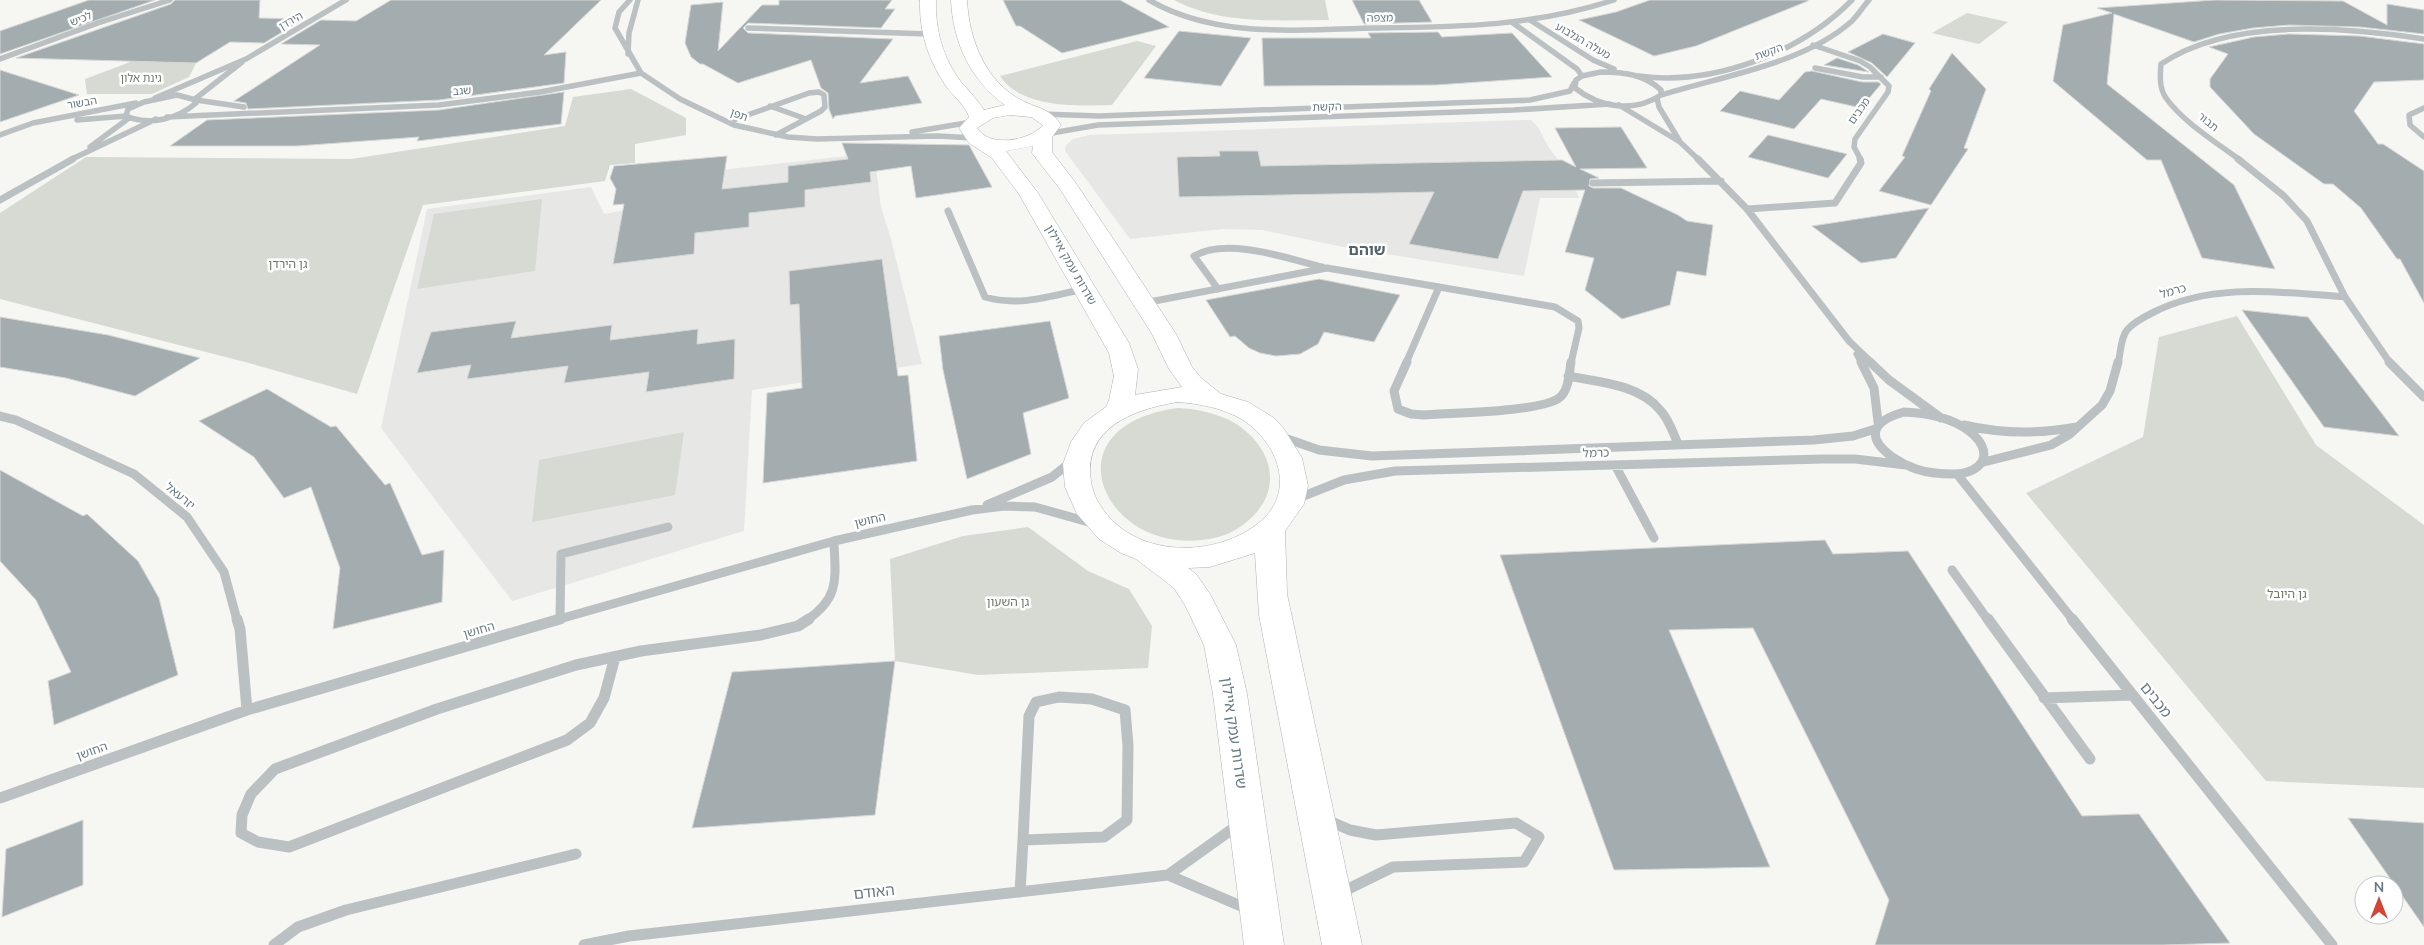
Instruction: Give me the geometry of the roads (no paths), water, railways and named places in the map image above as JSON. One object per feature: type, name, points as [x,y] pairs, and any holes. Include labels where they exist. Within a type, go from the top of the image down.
[{"type":"main road","name":"שדרות עמק איילון","points":[[928,0],[930,34],[935,53],[953,83],[978,112],[975,129],[1014,173],[1085,289],[1122,356],[1127,382],[1118,410]]},
{"type":"main road","points":[[958,0],[959,18],[968,49],[986,78],[1004,97],[1019,107],[1049,118],[1052,125],[1044,136],[1042,153],[1068,186],[1164,334],[1181,369],[1192,383],[1211,398]]},
{"type":"main road","points":[[1036,112],[996,111],[975,129],[1003,145],[1025,143],[1044,136]]},
{"type":"main road","points":[[1178,394],[1211,398],[1248,412],[1265,424],[1273,433],[1289,456],[1295,476],[1294,496],[1291,502],[1271,530],[1252,543],[1233,552],[1214,557],[1168,557],[1143,551],[1117,539],[1099,525],[1086,508],[1079,491],[1076,473],[1079,456],[1088,435],[1101,421],[1118,410],[1157,397],[1178,394]]},
{"type":"main road","points":[[1271,530],[1268,555],[1274,617],[1317,815],[1342,945]]},
{"type":"main road","name":"שדרות עמק איילון","points":[[1143,551],[1163,563],[1185,581],[1199,602],[1220,645],[1230,694],[1262,929]]},
{"type":"street","name":"לכיש","points":[[0,59],[98,23],[170,0]]},
{"type":"street","name":"הירדן","points":[[195,99],[246,58],[346,0]]},
{"type":"street","name":"תפן","points":[[630,0],[619,12],[615,28],[640,73],[680,99],[728,122],[776,135],[817,138],[865,138],[975,129]]},
{"type":"street","points":[[628,54],[629,33],[638,0]]},
{"type":"street","name":"מצפה","points":[[1149,0],[1170,12],[1199,20],[1253,28],[1406,28],[1513,23],[1595,7],[1614,0]]},
{"type":"street","name":"הקשת","points":[[1639,76],[1682,78],[1758,58],[1816,31],[1845,10],[1852,0]]},
{"type":"street","name":"הקשת","points":[[1659,97],[1772,63],[1813,45],[1849,22],[1860,13],[1869,0]]},
{"type":"street","name":"מעלה הגלבוע","points":[[1530,20],[1593,60],[1629,73]]},
{"type":"street","name":"מעלה הגלבוע","points":[[1513,23],[1577,69],[1582,76]]},
{"type":"street","points":[[748,28],[930,34]]},
{"type":"street","name":"תבור","points":[[2424,39],[2402,35],[2346,31],[2240,36],[2201,43],[2177,53],[2161,64],[2160,80],[2165,97],[2183,115],[2284,196],[2307,221],[2345,297],[2384,357],[2424,397]]},
{"type":"street","points":[[1813,45],[1860,61],[1881,77]]},
{"type":"street","name":"הירדן","points":[[155,98],[186,87],[228,65],[246,58]]},
{"type":"street","points":[[1815,68],[1857,76],[1881,77]]},
{"type":"street","points":[[1582,76],[1602,72],[1629,73],[1656,84],[1661,90],[1659,107],[1680,142]]},
{"type":"street","name":"שגב","points":[[167,117],[284,110],[372,109],[480,100],[566,89],[640,73]]},
{"type":"street","name":"הקשת","points":[[1036,112],[1099,116],[1523,100],[1570,91],[1582,76]]},
{"type":"street","name":"מכבים","points":[[1747,209],[1834,204],[1861,163],[1860,156],[1854,147],[1855,139],[1888,92],[1889,86],[1881,77]]},
{"type":"street","points":[[1574,84],[1582,94],[1610,104],[1641,105],[1659,97]]},
{"type":"street","points":[[728,122],[791,98],[819,92],[824,95],[825,107],[776,135]]},
{"type":"street","points":[[80,155],[127,117],[128,110],[144,102],[155,98],[177,95],[195,99],[192,107],[186,111],[167,117],[136,120],[127,117]]},
{"type":"street","name":"שגב","points":[[195,99],[284,110]]},
{"type":"street","name":"הבשור","points":[[0,135],[54,118],[144,102]]},
{"type":"street","name":"הקשת","points":[[1044,136],[1071,128],[1098,125],[1514,110],[1610,104]]},
{"type":"street","points":[[1619,105],[1680,142],[1721,181],[1747,209],[1849,341],[1889,380],[1941,418],[1968,431],[1983,445],[1986,456],[1984,462]]},
{"type":"street","points":[[770,106],[806,119]]},
{"type":"street","points":[[2424,108],[2409,115],[2410,125],[2424,137]]},
{"type":"street","name":"הבשור","points":[[25,126],[97,117],[127,117]]},
{"type":"street","points":[[0,200],[80,155],[156,119]]},
{"type":"street","name":"תפן","points":[[865,138],[975,129]]},
{"type":"street","points":[[1592,183],[1721,181]]},
{"type":"street","points":[[948,210],[985,297],[998,302],[1015,302],[1085,289]]},
{"type":"street","points":[[1218,289],[1194,256],[1198,252],[1219,248],[1238,250],[1327,268],[1555,307],[1578,321],[1579,328],[1565,390],[1559,398],[1548,403],[1525,407],[1424,415],[1411,414],[1398,409],[1394,390],[1438,287]]},
{"type":"street","points":[[1144,303],[1327,268]]},
{"type":"street","name":"כרמל","points":[[1956,474],[1976,469],[1984,462],[1998,455],[2049,445],[2069,436],[2077,427],[2092,416],[2106,399],[2120,357],[2121,342],[2127,330],[2157,309],[2201,296],[2227,293],[2293,293],[2345,297]]},
{"type":"street","points":[[1849,341],[1874,388],[1876,439],[1884,450],[1906,464],[1933,473],[1956,474]]},
{"type":"street","points":[[1568,376],[1616,386],[1642,397],[1659,408],[1678,444]]},
{"type":"street","name":"כרמל","points":[[1273,433],[1319,450],[1372,456],[1814,440],[1853,436],[1876,425],[1888,415],[1904,412],[1941,418]]},
{"type":"street","name":"יזרעאל","points":[[0,416],[16,420],[134,474],[187,517],[224,572],[240,628],[247,710]]},
{"type":"street","name":"כרמל","points":[[1951,422],[1981,430],[2013,433],[2050,432],[2077,427]]},
{"type":"street","name":"החושן","points":[[972,510],[1052,477],[1079,456]]},
{"type":"street","name":"כרמל","points":[[1291,502],[1329,483],[1368,473],[1823,459],[1855,459],[1906,464]]},
{"type":"street","points":[[1615,464],[1654,538]]},
{"type":"street","name":"מכבים","points":[[1956,474],[2332,945]]},
{"type":"street","name":"החושן","points":[[0,798],[22,788],[247,710],[834,541],[972,510],[1004,506],[1036,506],[1099,525]]},
{"type":"street","points":[[560,619],[560,554],[668,527]]},
{"type":"street","points":[[615,656],[604,698],[590,723],[567,740],[289,847],[258,842],[241,833],[242,815],[251,794],[275,769],[437,709],[576,665],[615,656],[641,651],[761,635],[798,626],[828,603],[835,582],[834,541]]},
{"type":"street","points":[[1952,570],[2090,759]]},
{"type":"street","points":[[2044,698],[2132,695]]},
{"type":"street","points":[[1020,892],[1022,840],[1029,716],[1036,702],[1057,696],[1102,699],[1125,710],[1128,746],[1127,820],[1104,837],[1022,840]]},
{"type":"street","points":[[1317,815],[1350,830],[1376,835],[1516,823],[1539,837],[1524,862],[1393,867],[1358,882],[1333,897]]},
{"type":"street","name":"האודם","points":[[584,945],[629,936],[1168,875],[1246,820]]},
{"type":"street","points":[[274,945],[298,927],[346,910],[576,854]]},
{"type":"street","name":"האודם","points":[[1168,875],[1262,929]]},
{"type":"district","name":"שוהם","points":[[1367,250]]},
{"type":"park label","name":"גינת אלון","points":[[141,78]]},
{"type":"park label","name":"גן הירדן","points":[[288,264]]},
{"type":"park label","name":"גן היובל","points":[[2287,594]]},
{"type":"park label","name":"גן השעון","points":[[1008,602]]}]
